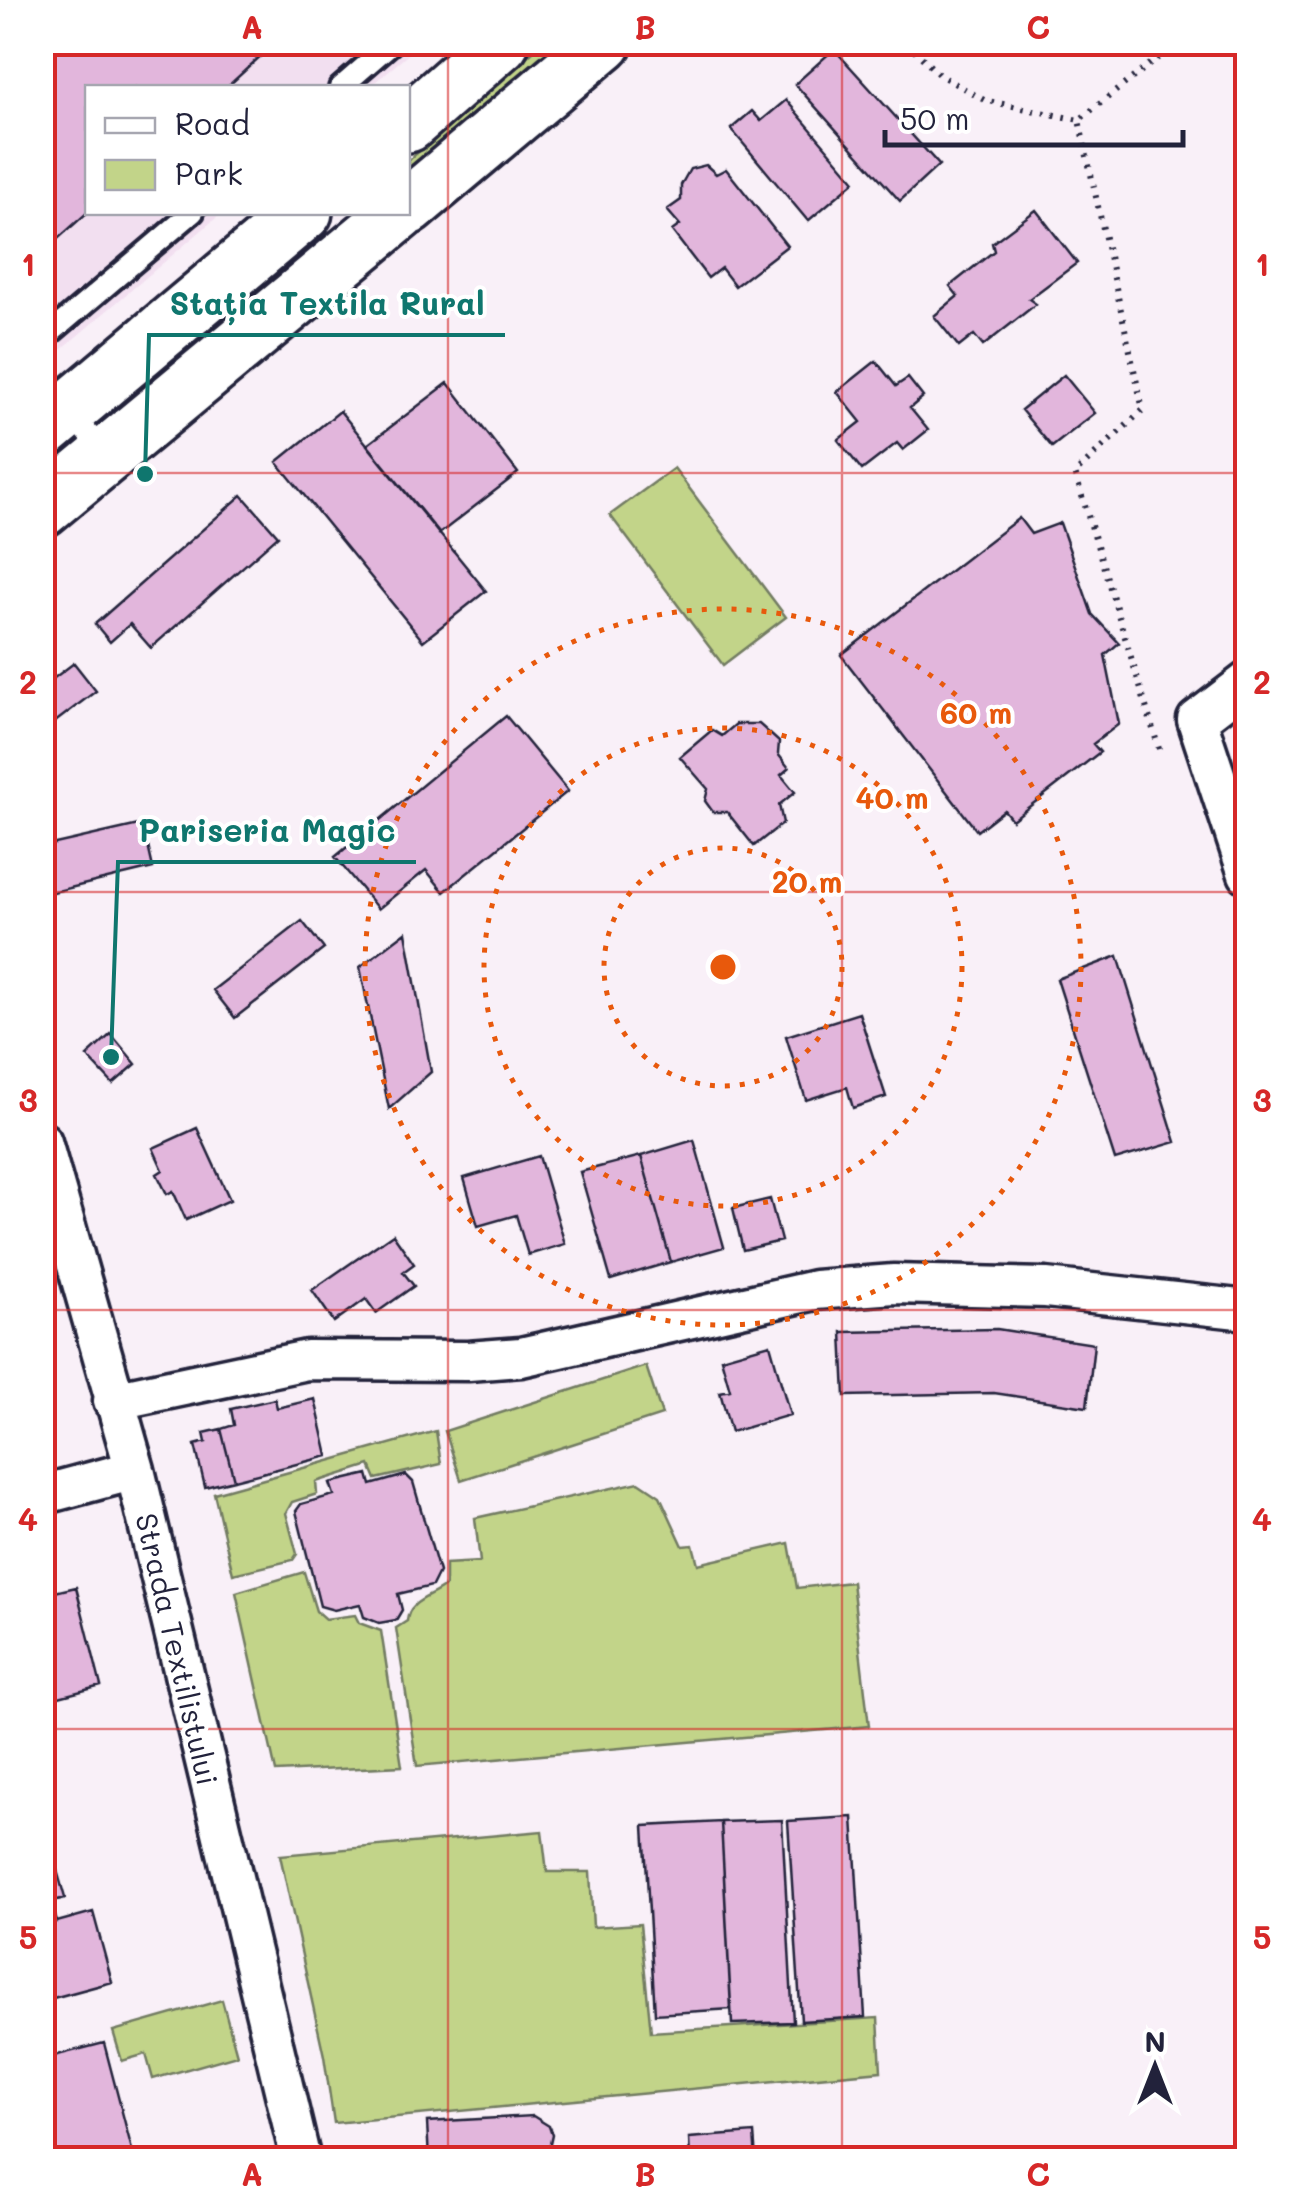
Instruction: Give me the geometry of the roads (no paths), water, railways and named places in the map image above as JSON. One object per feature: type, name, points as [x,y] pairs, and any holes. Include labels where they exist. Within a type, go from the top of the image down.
[{"type":"main road","points":[[410,122],[502,42]]},
{"type":"main road","points":[[410,204],[604,42]]},
{"type":"main road","points":[[51,407],[300,215]]},
{"type":"main road","points":[[42,510],[396,215]]},
{"type":"street","points":[[1248,681],[1197,720],[1248,874]]},
{"type":"street","name":"Strada Textilistului","points":[[42,1142],[135,1470],[300,2160]]},
{"type":"street","points":[[113,1401],[306,1360],[468,1361],[521,1357],[815,1290],[894,1284],[1046,1288],[1248,1310]]},
{"type":"street","points":[[42,1495],[135,1470]]},
{"type":"lane","points":[[343,85],[393,42]]},
{"type":"lane","points":[[42,340],[189,215]]},
{"type":"lane","points":[[51,407],[108,457]]},
{"type":"place","name":"Stația Textila Rural","points":[[145,474]]},
{"type":"place","name":"Pariseria Magic","points":[[111,1057]]}]
